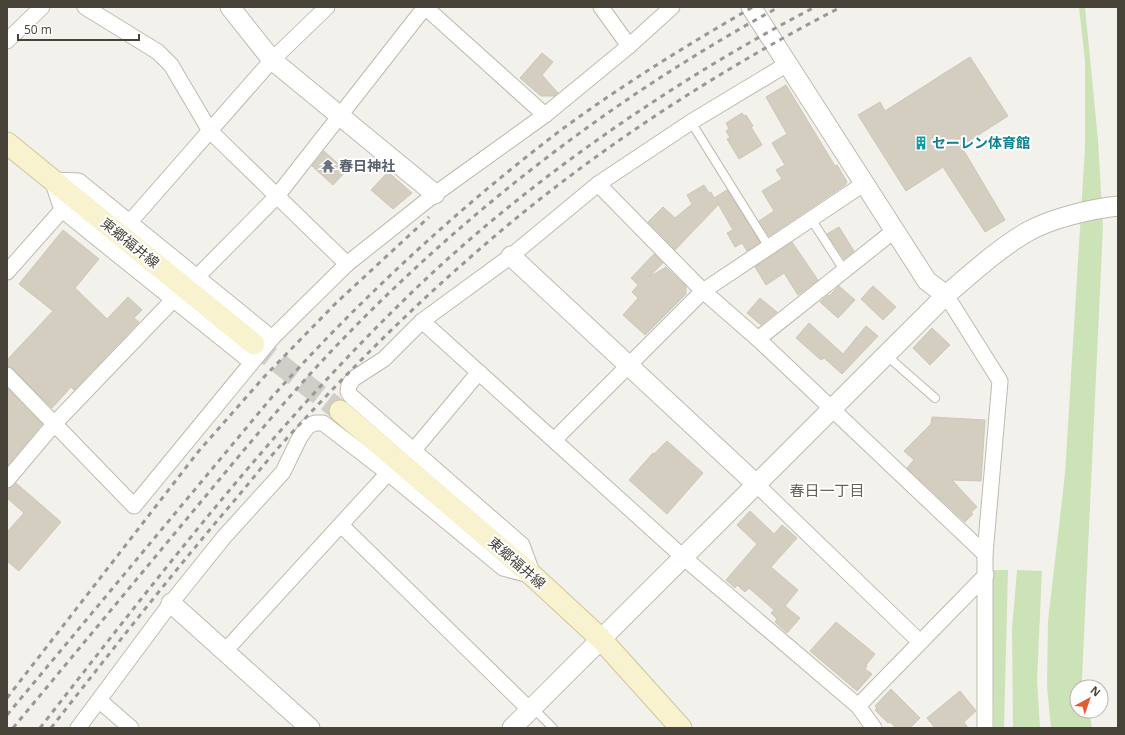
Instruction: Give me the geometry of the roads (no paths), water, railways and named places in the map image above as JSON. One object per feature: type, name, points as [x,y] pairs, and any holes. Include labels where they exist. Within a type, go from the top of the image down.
[{"type":"main road","name":"東郷福井線","points":[[7,144],[259,348]]},
{"type":"main road","name":"東郷福井線","points":[[340,411],[534,576],[600,638],[681,728]]},
{"type":"street","points":[[7,41],[42,7]]},
{"type":"street","points":[[85,7],[158,52],[171,65],[210,131],[347,264]]},
{"type":"street","points":[[230,7],[272,60],[435,194]]},
{"type":"street","points":[[129,223],[272,60],[327,7]]},
{"type":"street","points":[[197,277],[277,196],[425,7],[545,115]]},
{"type":"street","points":[[601,7],[629,46]]},
{"type":"street","points":[[7,375],[134,506],[259,348],[347,264],[435,194],[545,115],[629,46],[672,7]]},
{"type":"street","points":[[751,7],[789,63],[927,281],[946,295],[1000,381],[985,554],[986,728]]},
{"type":"street","points":[[534,576],[522,545],[350,396],[348,388],[354,379],[384,359],[422,321],[511,256],[598,184],[691,122],[789,63]]},
{"type":"street","points":[[52,180],[79,181],[197,277],[259,348],[174,299],[62,210],[52,180]]},
{"type":"street","points":[[554,440],[703,291],[865,183]]},
{"type":"street","points":[[598,184],[703,291],[758,339],[985,554]]},
{"type":"street","points":[[512,728],[600,638],[946,295],[981,265],[1015,240],[1040,227],[1086,210],[1118,206]]},
{"type":"street","points":[[7,272],[62,210]]},
{"type":"street","points":[[758,339],[895,230]]},
{"type":"street","points":[[511,256],[756,484],[920,642]]},
{"type":"street","points":[[7,480],[55,423],[174,299]]},
{"type":"street","points":[[422,321],[682,557],[858,706],[874,728]]},
{"type":"street","points":[[413,451],[479,372]]},
{"type":"street","points":[[78,728],[100,701],[172,603],[224,537],[283,472],[300,437],[308,426],[315,423],[323,423],[388,473],[503,568],[534,576]]},
{"type":"street","points":[[225,651],[388,473]]},
{"type":"street","points":[[340,526],[531,709]]},
{"type":"street","points":[[858,706],[986,575]]},
{"type":"street","points":[[172,603],[310,728]]},
{"type":"street","points":[[100,701],[131,728]]},
{"type":"lane","points":[[691,122],[769,247]]},
{"type":"lane","points":[[811,219],[844,270]]},
{"type":"lane","points":[[886,355],[935,398]]},
{"type":"lane","points":[[531,709],[553,728]]},
{"type":"tunnel","points":[[254,344],[340,411]]},
{"type":"railway","points":[[7,715],[272,397],[340,325],[410,256],[484,191],[561,130],[607,97],[655,66],[753,7]]},
{"type":"railway","points":[[13,728],[282,405],[340,342],[389,293],[492,201],[547,158],[660,78],[719,41],[779,7]]},
{"type":"railway","points":[[40,728],[170,563],[259,456],[352,353],[446,260],[494,219],[597,140],[651,103],[705,69],[815,7]]},
{"type":"railway","points":[[51,728],[160,590],[280,446],[351,370],[465,262],[552,189],[645,123],[741,62],[841,7]]},
{"type":"railway","points":[[7,698],[198,452],[264,377],[336,303],[429,217]]},
{"type":"place","name":"セーレン体育館","points":[[921,143]]},
{"type":"place","name":"春日神社","points":[[328,166]]},
{"type":"district","name":"春日一丁目","points":[[827,491]]}]
